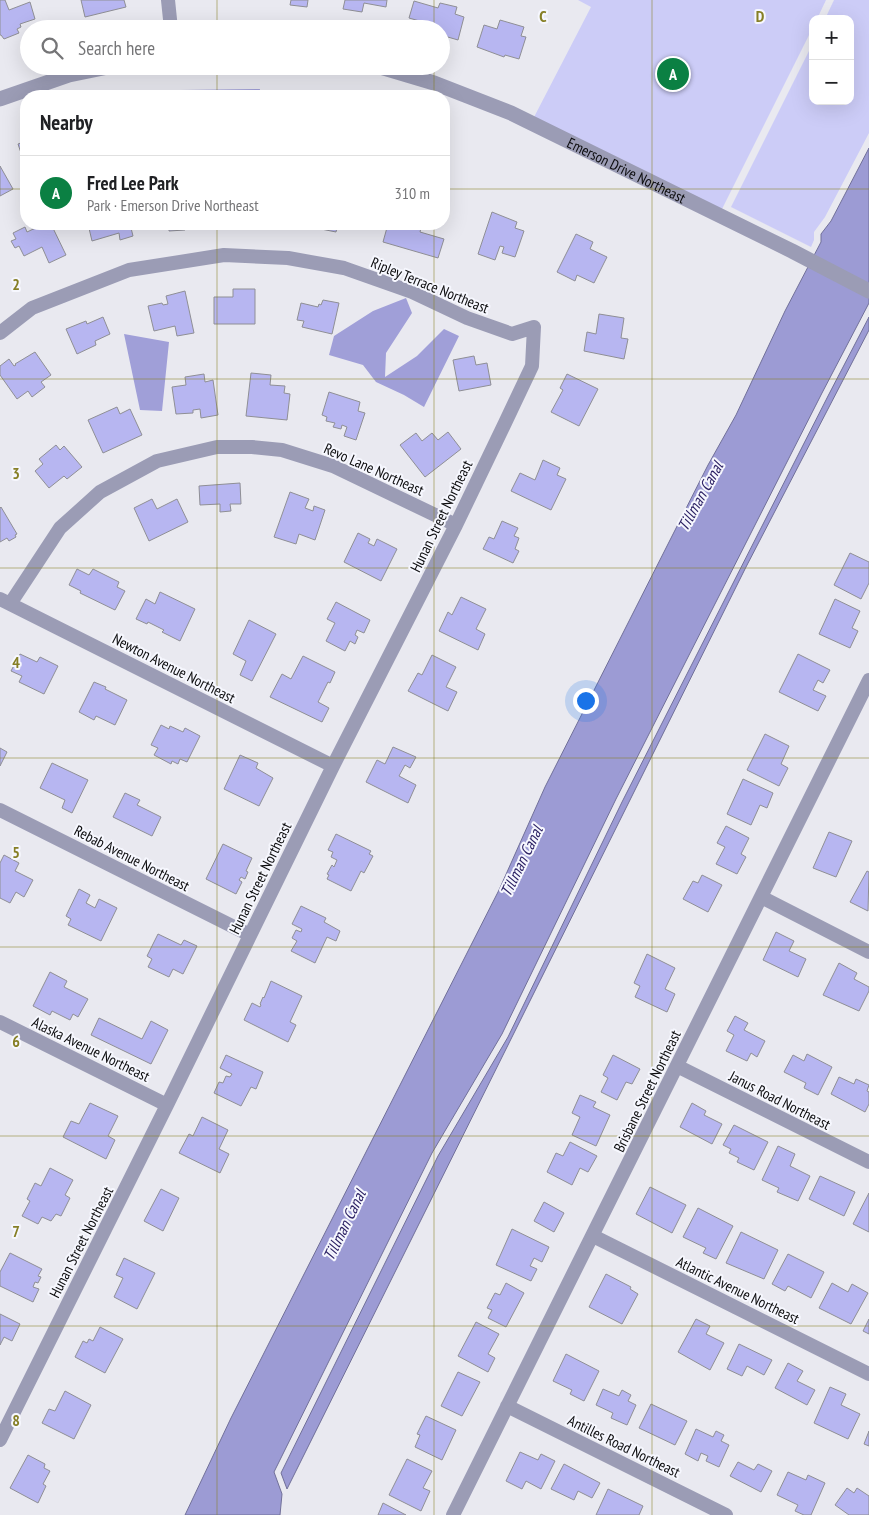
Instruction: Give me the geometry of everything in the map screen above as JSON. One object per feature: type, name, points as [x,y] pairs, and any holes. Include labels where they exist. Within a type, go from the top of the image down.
[{"type":"street","points":[[168,0],[170,20]]},
{"type":"street","points":[[26,90],[69,75]]},
{"type":"street","name":"Emerson Drive Northeast","points":[[407,75],[434,83],[511,113],[792,251],[869,291]]},
{"type":"street","points":[[0,99],[20,92]]},
{"type":"street","name":"Ripley Terrace Northeast","points":[[0,332],[32,308],[129,270],[224,255],[288,258],[344,268],[412,292],[466,318],[512,334],[534,327]]},
{"type":"street","name":"Hunan Street Northeast","points":[[0,1440],[168,1105],[333,766],[456,525],[532,366],[534,327]]},
{"type":"street","name":"Revo Lane Northeast","points":[[5,601],[60,528],[100,492],[157,461],[217,447],[252,447],[282,450],[333,466],[456,525]]},
{"type":"street","name":"Newton Avenue Northeast","points":[[5,601],[333,766]]},
{"type":"street","name":"Brisbane Street Northeast","points":[[453,1515],[869,680]]},
{"type":"street","name":"Rebab Avenue Northeast","points":[[0,810],[250,935]]},
{"type":"street","points":[[761,897],[869,952]]},
{"type":"street","name":"Alaska Avenue Northeast","points":[[0,1022],[168,1105]]},
{"type":"street","name":"Janus Road Northeast","points":[[677,1066],[869,1162]]},
{"type":"street","name":"Atlantic Avenue Northeast","points":[[593,1236],[869,1374]]},
{"type":"street","name":"Antilles Road Northeast","points":[[507,1406],[726,1515]]},
{"type":"shaded area","points":[[578,0],[826,0],[819,15],[809,15],[809,35],[719,215],[532,121],[591,7]]},
{"type":"shaded area","points":[[834,0],[869,0],[869,133],[825,217],[814,232],[814,240],[811,247],[731,207],[809,51],[809,105],[854,105],[854,15],[827,15]]},
{"type":"shaded area","points":[[260,89],[260,90],[180,90]]},
{"type":"shaded area","points":[[406,298],[412,313],[386,353],[385,377],[417,356],[444,329],[459,336],[424,407],[376,382],[363,365],[329,355],[334,336],[373,311]]},
{"type":"shaded area","points":[[124,334],[169,342],[162,411],[140,410]]},
{"type":"water","name":"Tillman Canal","points":[[869,148],[869,303],[616,799],[502,1034],[432,1153],[274,1472],[282,1494],[280,1515],[185,1515],[231,1418],[499,890],[545,787],[708,465],[736,415],[785,311],[821,242],[821,234],[831,221]]},
{"type":"water","points":[[869,317],[869,330],[746,567],[287,1489],[281,1473],[438,1156],[508,1037],[622,802]]},
{"type":"building","points":[[0,0],[5,0],[9,10],[30,2],[35,19],[20,20],[20,28],[17,29],[19,33],[4,39],[0,35]]},
{"type":"building","points":[[81,0],[124,0],[126,7],[85,17]]},
{"type":"building","points":[[291,0],[308,0],[307,7],[290,5]]},
{"type":"building","points":[[345,0],[387,0],[386,7],[364,3],[362,12],[343,9]]},
{"type":"building","points":[[414,1],[438,8],[440,3],[457,7],[455,14],[464,17],[458,40],[450,38],[450,20],[416,20],[409,18]]},
{"type":"building","points":[[500,20],[524,27],[521,36],[526,37],[519,59],[505,55],[504,57],[477,47],[484,25],[497,29]]},
{"type":"building","points":[[0,166],[13,189],[0,196]]},
{"type":"building","points":[[492,212],[517,222],[515,228],[524,231],[515,257],[502,253],[504,247],[500,246],[495,260],[478,254]]},
{"type":"building","points":[[20,230],[26,230],[27,232],[31,230],[54,230],[66,255],[49,263],[42,247],[24,256],[19,246],[15,248],[11,241],[16,239],[13,233]]},
{"type":"building","points":[[89,230],[132,230],[133,236],[120,240],[119,233],[92,241]]},
{"type":"building","points":[[386,230],[420,230],[420,232],[444,239],[438,258],[383,242]]},
{"type":"building","points":[[576,234],[593,242],[590,249],[607,257],[594,283],[577,275],[575,281],[557,272]]},
{"type":"building","points":[[233,289],[255,289],[255,324],[214,324],[214,297],[233,297]]},
{"type":"building","points":[[185,291],[194,333],[177,336],[175,326],[154,331],[148,306],[162,303],[163,305],[168,304],[166,296]]},
{"type":"building","points":[[323,300],[339,303],[332,334],[302,327],[304,321],[297,320],[301,303],[318,307]]},
{"type":"building","points":[[599,314],[624,318],[621,338],[628,339],[624,359],[584,351],[587,332],[596,334]]},
{"type":"building","points":[[103,317],[110,334],[95,341],[96,345],[77,354],[66,329],[86,321],[87,324]]},
{"type":"building","points":[[35,352],[51,375],[41,382],[45,387],[32,397],[28,391],[17,399],[0,375],[0,366],[9,359],[14,366]]},
{"type":"building","points":[[474,356],[476,365],[487,363],[491,385],[459,391],[453,360]]},
{"type":"building","points":[[251,373],[271,375],[270,385],[285,386],[284,393],[290,394],[287,420],[246,416]]},
{"type":"building","points":[[204,374],[205,382],[213,380],[218,415],[201,418],[200,409],[193,410],[193,413],[176,414],[172,387],[186,385],[185,377]]},
{"type":"building","points":[[567,374],[598,389],[579,426],[551,412],[563,390],[560,388]]},
{"type":"building","points":[[329,392],[360,402],[358,411],[365,413],[356,440],[344,436],[347,427],[342,425],[341,429],[333,427],[335,423],[326,421],[327,417],[322,415]]},
{"type":"building","points":[[117,407],[120,414],[130,409],[142,435],[103,453],[88,420]]},
{"type":"building","points":[[448,432],[461,449],[425,477],[400,445],[416,433],[422,441],[432,433],[438,440]]},
{"type":"building","points":[[56,445],[60,450],[64,446],[82,467],[67,479],[64,476],[49,488],[35,471],[43,464],[39,459]]},
{"type":"building","points":[[543,460],[560,468],[557,475],[566,479],[551,510],[511,491],[520,473],[535,480]]},
{"type":"building","points":[[240,483],[241,504],[230,504],[231,511],[220,512],[220,504],[200,505],[199,486]]},
{"type":"building","points":[[290,492],[309,499],[305,508],[313,511],[314,506],[325,510],[315,540],[299,534],[296,544],[274,537]]},
{"type":"building","points":[[152,499],[157,509],[177,499],[188,522],[149,541],[134,508]]},
{"type":"building","points":[[0,508],[17,534],[15,535],[16,537],[9,541],[7,538],[0,542]]},
{"type":"building","points":[[502,521],[518,528],[514,536],[519,538],[515,549],[519,551],[513,563],[483,549],[489,537],[494,539]]},
{"type":"building","points":[[358,533],[370,539],[368,543],[374,546],[377,539],[397,549],[381,581],[344,562]]},
{"type":"building","points":[[850,553],[869,562],[869,583],[861,599],[834,585]]},
{"type":"building","points":[[77,569],[89,575],[93,569],[119,582],[117,587],[125,591],[115,610],[80,593],[81,591],[69,585]]},
{"type":"building","points":[[160,592],[195,609],[180,641],[148,622],[147,624],[136,619],[146,599],[155,604]]},
{"type":"building","points":[[461,597],[486,609],[476,629],[485,634],[478,650],[439,631],[448,612],[452,615]]},
{"type":"building","points":[[835,599],[860,611],[852,628],[858,631],[850,648],[819,634]]},
{"type":"building","points":[[336,602],[370,620],[364,633],[357,630],[355,635],[358,637],[355,644],[350,641],[345,651],[326,641],[335,623],[327,619]]},
{"type":"building","points":[[249,620],[276,634],[252,681],[240,675],[246,661],[233,654]]},
{"type":"building","points":[[20,654],[37,662],[40,657],[58,666],[44,694],[19,682],[22,676],[11,671]]},
{"type":"building","points":[[798,654],[830,670],[823,683],[818,680],[813,690],[826,696],[818,711],[779,692]]},
{"type":"building","points":[[432,655],[456,667],[446,687],[457,692],[448,711],[408,691],[418,673],[422,675]]},
{"type":"building","points":[[303,656],[335,672],[318,702],[329,708],[322,722],[270,697],[282,674],[291,679]]},
{"type":"building","points":[[94,682],[127,700],[115,725],[96,716],[94,720],[79,712]]},
{"type":"building","points":[[161,725],[169,729],[170,726],[183,732],[185,728],[200,736],[187,762],[180,759],[178,764],[172,761],[171,764],[154,755],[158,748],[151,745]]},
{"type":"building","points":[[765,734],[789,746],[781,764],[788,768],[779,786],[747,770]]},
{"type":"building","points":[[393,747],[416,757],[410,768],[405,765],[399,776],[416,785],[408,803],[366,782],[377,760],[385,764]]},
{"type":"building","points":[[0,748],[7,752],[0,766]]},
{"type":"building","points":[[240,755],[258,763],[256,768],[273,778],[259,806],[224,789]]},
{"type":"building","points":[[52,763],[88,780],[72,813],[62,808],[65,800],[40,788]]},
{"type":"building","points":[[743,779],[773,793],[767,808],[760,805],[751,825],[727,814]]},
{"type":"building","points":[[125,793],[140,800],[137,805],[161,817],[152,836],[113,817]]},
{"type":"building","points":[[726,826],[749,838],[741,854],[746,857],[737,874],[716,864],[725,847],[717,843]]},
{"type":"building","points":[[829,832],[852,841],[836,877],[813,868]]},
{"type":"building","points":[[336,834],[371,851],[369,854],[373,856],[364,873],[361,871],[351,891],[327,879],[329,875],[327,874],[332,865],[334,867],[337,860],[331,857],[333,852],[328,850]]},
{"type":"building","points":[[223,844],[252,858],[246,871],[248,872],[245,879],[241,877],[239,880],[242,882],[236,894],[206,879]]},
{"type":"building","points":[[4,855],[19,863],[15,871],[33,880],[24,897],[16,892],[10,903],[0,898],[0,863]]},
{"type":"building","points":[[867,871],[869,872],[868,911],[850,902]]},
{"type":"building","points":[[702,875],[722,885],[708,912],[683,899],[693,881],[698,883]]},
{"type":"building","points":[[79,889],[90,895],[86,903],[95,908],[99,899],[117,908],[101,941],[68,925],[71,919],[66,916]]},
{"type":"building","points":[[301,906],[326,918],[324,922],[340,931],[336,941],[327,937],[315,963],[291,951],[297,941],[292,938],[296,930],[301,932],[302,929],[292,924]]},
{"type":"building","points":[[776,932],[794,941],[789,951],[806,959],[798,977],[763,960]]},
{"type":"building","points":[[158,934],[181,945],[184,940],[197,946],[183,974],[173,969],[169,977],[148,967],[152,959],[147,956]]},
{"type":"building","points":[[647,954],[675,968],[665,989],[675,994],[667,1012],[635,997],[640,986],[634,983]]},
{"type":"building","points":[[839,963],[857,973],[854,979],[869,987],[869,991],[859,1011],[823,995]]},
{"type":"building","points":[[50,972],[67,981],[64,987],[88,999],[78,1017],[73,1014],[70,1020],[52,1011],[50,1015],[33,1006]]},
{"type":"building","points":[[271,981],[302,996],[290,1022],[296,1025],[288,1042],[244,1020],[252,1003],[260,1007]]},
{"type":"building","points":[[735,1016],[748,1023],[744,1030],[765,1041],[757,1057],[751,1053],[747,1061],[726,1051],[734,1035],[727,1031]]},
{"type":"building","points":[[99,1018],[142,1039],[151,1021],[168,1030],[151,1064],[91,1035]]},
{"type":"building","points":[[807,1054],[832,1067],[818,1095],[804,1088],[806,1083],[784,1072],[793,1055],[804,1061]]},
{"type":"building","points":[[226,1055],[263,1072],[256,1089],[251,1087],[241,1106],[214,1093],[219,1082],[223,1083],[226,1076],[230,1077],[232,1074],[220,1068]]},
{"type":"building","points":[[613,1055],[640,1069],[632,1084],[626,1082],[617,1100],[601,1092],[608,1078],[603,1075]]},
{"type":"building","points":[[839,1077],[854,1084],[856,1079],[869,1085],[867,1091],[869,1092],[869,1104],[865,1112],[831,1094]]},
{"type":"building","points":[[580,1095],[596,1102],[593,1107],[610,1115],[596,1146],[572,1135],[580,1117],[572,1113]]},
{"type":"building","points":[[90,1103],[118,1116],[108,1136],[115,1140],[106,1159],[63,1137],[71,1121],[79,1124]]},
{"type":"building","points":[[692,1103],[706,1111],[704,1115],[722,1124],[712,1144],[680,1127]]},
{"type":"building","points":[[202,1117],[228,1130],[219,1149],[229,1154],[220,1173],[179,1153],[189,1134],[193,1136]]},
{"type":"building","points":[[734,1125],[768,1142],[754,1170],[737,1162],[739,1158],[729,1153],[731,1149],[723,1145]]},
{"type":"building","points":[[570,1142],[597,1156],[588,1172],[580,1168],[572,1185],[547,1172],[556,1153],[563,1156]]},
{"type":"building","points":[[778,1146],[795,1154],[790,1166],[810,1176],[798,1201],[777,1192],[779,1188],[762,1180]]},
{"type":"building","points":[[50,1168],[73,1180],[65,1195],[70,1198],[61,1216],[56,1214],[51,1221],[42,1217],[38,1224],[22,1216],[30,1201],[27,1199],[35,1183],[41,1186]]},
{"type":"building","points":[[820,1176],[855,1192],[844,1216],[809,1199]]},
{"type":"building","points":[[650,1187],[686,1205],[672,1233],[636,1214]]},
{"type":"building","points":[[161,1189],[179,1198],[163,1231],[144,1221]]},
{"type":"building","points":[[869,1193],[869,1232],[853,1224]]},
{"type":"building","points":[[544,1202],[564,1213],[554,1232],[534,1221]]},
{"type":"building","points":[[698,1208],[733,1226],[716,1259],[703,1253],[706,1248],[683,1237]]},
{"type":"building","points":[[512,1229],[549,1247],[542,1262],[534,1258],[530,1266],[537,1269],[531,1281],[496,1265]]},
{"type":"building","points":[[741,1232],[778,1250],[764,1279],[726,1263]]},
{"type":"building","points":[[10,1253],[42,1269],[38,1276],[41,1277],[38,1283],[35,1282],[33,1287],[39,1289],[33,1302],[0,1286],[0,1272]]},
{"type":"building","points":[[788,1254],[824,1272],[811,1298],[788,1286],[785,1291],[772,1284]]},
{"type":"building","points":[[124,1258],[155,1273],[137,1309],[114,1297],[123,1278],[116,1275]]},
{"type":"building","points":[[606,1274],[631,1287],[630,1289],[638,1294],[622,1324],[589,1307]]},
{"type":"building","points":[[506,1283],[524,1293],[506,1327],[488,1318],[492,1310],[487,1308],[495,1293],[500,1295]]},
{"type":"building","points":[[832,1283],[848,1292],[852,1284],[868,1293],[851,1324],[819,1308]]},
{"type":"building","points":[[0,1314],[20,1324],[12,1341],[4,1337],[0,1345]]},
{"type":"building","points":[[696,1319],[710,1326],[706,1334],[724,1343],[710,1370],[678,1352]]},
{"type":"building","points":[[869,1319],[869,1334],[863,1331]]},
{"type":"building","points":[[476,1322],[499,1334],[488,1354],[495,1358],[488,1372],[458,1356]]},
{"type":"building","points":[[100,1327],[123,1339],[105,1373],[75,1357],[83,1341],[87,1343],[89,1339],[93,1341]]},
{"type":"building","points":[[739,1344],[772,1360],[764,1375],[747,1366],[742,1376],[727,1369]]},
{"type":"building","points":[[566,1354],[599,1371],[584,1401],[570,1394],[572,1390],[553,1381]]},
{"type":"building","points":[[788,1363],[803,1371],[797,1381],[815,1390],[807,1405],[775,1388]]},
{"type":"building","points":[[458,1372],[480,1382],[462,1416],[441,1406]]},
{"type":"building","points":[[830,1387],[846,1394],[841,1405],[860,1414],[848,1439],[814,1423]]},
{"type":"building","points":[[603,1389],[619,1396],[622,1390],[631,1395],[628,1401],[636,1405],[627,1425],[611,1418],[613,1413],[596,1405]]},
{"type":"building","points":[[65,1391],[91,1405],[74,1439],[42,1423],[49,1409],[55,1411]]},
{"type":"building","points":[[651,1404],[687,1421],[675,1445],[639,1428]]},
{"type":"building","points":[[426,1416],[456,1430],[442,1460],[415,1447],[420,1435],[417,1434]]},
{"type":"building","points":[[696,1429],[713,1437],[716,1431],[724,1435],[721,1441],[729,1445],[719,1467],[706,1461],[708,1456],[701,1453],[698,1461],[685,1454]]},
{"type":"building","points":[[869,1431],[869,1446],[864,1444]]},
{"type":"building","points":[[520,1452],[538,1460],[541,1454],[555,1461],[541,1489],[526,1481],[522,1489],[506,1481]]},
{"type":"building","points":[[28,1455],[45,1464],[44,1468],[50,1471],[43,1484],[46,1486],[38,1503],[10,1488]]},
{"type":"building","points":[[407,1459],[432,1471],[423,1488],[430,1491],[421,1511],[389,1495]]},
{"type":"building","points":[[738,1462],[754,1470],[758,1464],[772,1471],[761,1492],[730,1476]]},
{"type":"building","points":[[564,1464],[600,1483],[592,1498],[578,1491],[574,1500],[551,1489]]},
{"type":"building","points":[[788,1472],[806,1480],[808,1475],[825,1483],[811,1515],[804,1515],[795,1511],[798,1505],[777,1495]]},
{"type":"building","points":[[847,1488],[854,1493],[857,1488],[869,1496],[869,1515],[849,1515],[835,1505]]},
{"type":"building","points":[[608,1489],[643,1506],[639,1515],[596,1515]]},
{"type":"building","points":[[383,1503],[406,1515],[378,1515]]},
{"type":"place","name":"Fred Lee Park","points":[[673,74]]}]
